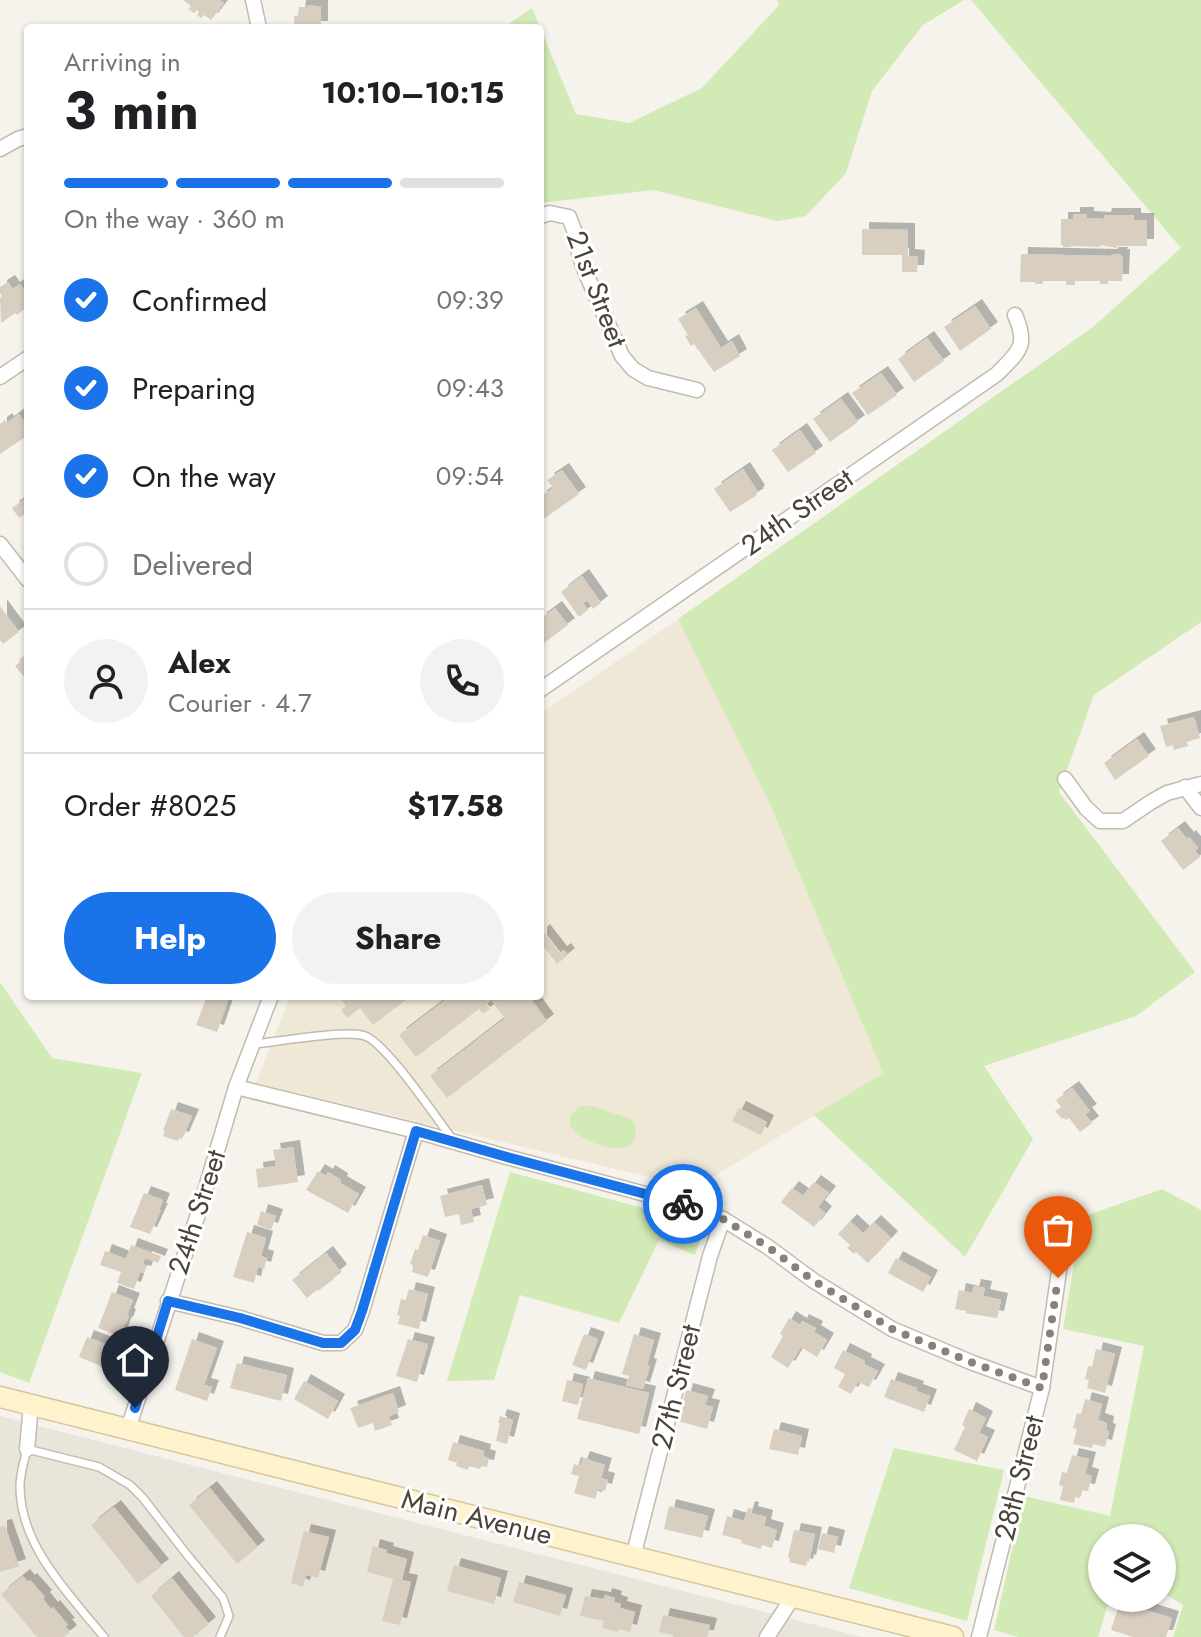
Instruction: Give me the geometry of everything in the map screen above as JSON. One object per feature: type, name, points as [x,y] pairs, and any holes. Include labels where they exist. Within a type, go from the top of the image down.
[{"type":"main road","name":"Main Avenue","points":[[0,1397],[953,1637]]},
{"type":"street","points":[[253,0],[258,24]]},
{"type":"street","points":[[0,149],[24,137]]},
{"type":"street","name":"21st Street","points":[[544,215],[569,217],[585,271],[622,356],[633,369],[648,378],[697,390]]},
{"type":"street","name":"24th Street","points":[[544,687],[997,374],[1020,349],[1022,331],[1015,315]]},
{"type":"street","points":[[0,377],[24,361]]},
{"type":"street","points":[[0,544],[24,572]]},
{"type":"street","points":[[1065,779],[1086,808],[1100,821],[1123,821],[1167,793],[1201,784]]},
{"type":"street","points":[[1185,787],[1201,808]]},
{"type":"street","name":"24th Street","points":[[128,1429],[236,1087],[270,1000]]},
{"type":"street","points":[[236,1087],[416,1131],[686,1205],[723,1219],[892,1329],[1042,1388]]},
{"type":"street","points":[[168,1301],[240,1318],[323,1343],[341,1343],[355,1330],[362,1311],[416,1131]]},
{"type":"street","name":"27th Street","points":[[633,1557],[702,1286],[723,1219]]},
{"type":"street","name":"28th Street","points":[[979,1637],[1042,1388],[1066,1223]]},
{"type":"street","points":[[27,1449],[31,1405]]},
{"type":"street","points":[[767,1637],[793,1597]]},
{"type":"lane","points":[[254,1044],[363,1035],[375,1041],[388,1054],[454,1142]]},
{"type":"lane","points":[[104,1637],[62,1588],[42,1558],[28,1525],[20,1486],[27,1449],[99,1467],[130,1485],[223,1598],[229,1616],[220,1637]]},
{"type":"shaded area","points":[[678,619],[769,802],[883,1073],[695,1188],[256,1083],[288,1000],[544,1000],[544,711]]},
{"type":"shaded area","points":[[0,1416],[862,1637],[0,1637]]},
{"type":"green space","points":[[777,0],[964,0],[923,25],[872,91],[846,173],[806,216],[777,221],[654,190],[544,203],[544,37],[576,114],[629,123],[702,88],[779,5]]},
{"type":"green space","points":[[971,0],[1201,0],[1201,622],[1094,695],[1059,792],[1195,972],[1136,1016],[984,1066],[1033,1139],[965,1257],[814,1115],[883,1073],[769,802],[678,619],[1093,327],[1181,248]]},
{"type":"green space","points":[[532,8],[539,24],[509,24]]},
{"type":"green space","points":[[0,982],[52,1058],[142,1073],[29,1383],[0,1372]]},
{"type":"green space","points":[[581,1106],[592,1106],[631,1119],[636,1132],[632,1144],[621,1148],[610,1147],[576,1133],[570,1125],[571,1116]]},
{"type":"green space","points":[[510,1172],[705,1225],[695,1255],[659,1240],[619,1323],[520,1295],[494,1380],[447,1381]]},
{"type":"green space","points":[[1162,1189],[1201,1210],[1201,1637],[1173,1637],[1183,1605],[1176,1601],[1176,1524],[1088,1524],[1088,1612],[1106,1612],[1098,1637],[1018,1637],[994,1630],[1024,1496],[1110,1516],[1144,1346],[1063,1329],[1082,1217]]},
{"type":"green space","points":[[894,1448],[1004,1470],[967,1621],[849,1588]]},
{"type":"building","points":[[183,0],[219,0],[224,3],[211,20],[204,15],[201,18],[197,10],[194,13],[188,9],[191,6]]},
{"type":"building","points":[[299,7],[321,7],[321,24],[294,24]]},
{"type":"building","points":[[1073,214],[1104,219],[1105,215],[1134,215],[1134,220],[1147,220],[1147,246],[1063,247],[1061,219],[1073,219]]},
{"type":"building","points":[[862,229],[908,230],[908,256],[918,257],[917,272],[902,272],[902,255],[862,255]]},
{"type":"building","points":[[1021,254],[1121,254],[1122,281],[1100,284],[1100,281],[1075,281],[1075,285],[1066,285],[1066,281],[1043,281],[1043,284],[1020,282]]},
{"type":"building","points":[[8,282],[13,289],[20,284],[24,290],[24,309],[1,323],[2,296],[0,287]]},
{"type":"building","points":[[975,306],[991,329],[960,351],[944,327]]},
{"type":"building","points":[[696,308],[721,348],[732,341],[740,356],[714,372],[694,344],[691,346],[678,319]]},
{"type":"building","points":[[927,338],[944,361],[914,382],[898,359]]},
{"type":"building","points":[[881,373],[897,395],[868,415],[852,393]]},
{"type":"building","points":[[841,399],[858,422],[830,442],[813,419]]},
{"type":"building","points":[[19,414],[24,421],[24,438],[0,454],[0,424],[5,420],[7,423]]},
{"type":"building","points":[[800,430],[816,453],[788,472],[772,450]]},
{"type":"building","points":[[743,469],[758,492],[730,512],[714,489]]},
{"type":"building","points":[[562,470],[579,494],[545,518],[544,494],[553,488],[547,480]]},
{"type":"building","points":[[24,500],[24,515],[19,518],[12,508]]},
{"type":"building","points":[[582,576],[601,603],[593,609],[587,600],[583,603],[588,610],[579,617],[561,592]]},
{"type":"building","points":[[0,606],[19,632],[3,644],[0,640]]},
{"type":"building","points":[[555,608],[568,625],[544,643],[544,616]]},
{"type":"building","points":[[24,656],[24,677],[15,666]]},
{"type":"building","points":[[1194,717],[1200,738],[1174,750],[1173,745],[1166,747],[1160,726]]},
{"type":"building","points":[[1137,739],[1149,756],[1115,780],[1104,763]]},
{"type":"building","points":[[1178,828],[1198,848],[1195,851],[1200,857],[1183,870],[1161,841]]},
{"type":"building","points":[[544,932],[560,953],[564,950],[568,955],[557,964],[544,947]]},
{"type":"building","points":[[205,1000],[228,1000],[217,1032],[196,1025]]},
{"type":"building","points":[[342,1000],[406,1000],[373,1025],[360,1008],[347,1018],[341,1010],[346,1006]]},
{"type":"building","points":[[445,1000],[491,1000],[486,1004],[490,1009],[483,1014],[479,1009],[416,1057],[399,1035]]},
{"type":"building","points":[[491,1000],[532,1000],[547,1021],[447,1098],[430,1076],[505,1018]]},
{"type":"building","points":[[1072,1088],[1090,1111],[1085,1114],[1092,1123],[1080,1132],[1069,1118],[1062,1119],[1055,1111],[1061,1107],[1056,1100]]},
{"type":"building","points":[[739,1108],[767,1122],[761,1135],[732,1121]]},
{"type":"building","points":[[171,1109],[192,1116],[182,1139],[178,1141],[163,1136]]},
{"type":"building","points":[[293,1147],[298,1182],[258,1188],[256,1169],[276,1166],[273,1150]]},
{"type":"building","points":[[318,1171],[326,1176],[328,1172],[359,1194],[348,1213],[306,1190]]},
{"type":"building","points":[[814,1182],[829,1193],[818,1207],[825,1213],[814,1227],[781,1202],[792,1188],[803,1196]]},
{"type":"building","points":[[482,1185],[487,1205],[471,1209],[474,1222],[461,1225],[459,1214],[445,1217],[440,1196]]},
{"type":"building","points":[[144,1193],[163,1200],[150,1234],[130,1227]]},
{"type":"building","points":[[261,1211],[276,1216],[271,1230],[257,1225]]},
{"type":"building","points":[[850,1221],[863,1233],[874,1222],[891,1238],[868,1263],[847,1248],[850,1245],[838,1234]]},
{"type":"building","points":[[247,1232],[266,1238],[261,1256],[267,1258],[264,1269],[258,1267],[254,1283],[233,1277]]},
{"type":"building","points":[[423,1235],[440,1241],[428,1277],[412,1272],[413,1265],[410,1264]]},
{"type":"building","points":[[131,1245],[161,1256],[158,1263],[145,1258],[143,1264],[147,1266],[144,1273],[140,1272],[134,1289],[117,1283],[121,1272],[100,1265],[105,1251],[126,1259]]},
{"type":"building","points":[[326,1253],[340,1271],[307,1298],[292,1280]]},
{"type":"building","points":[[896,1258],[931,1277],[923,1292],[888,1273]]},
{"type":"building","points":[[974,1286],[985,1288],[983,1296],[1001,1300],[997,1318],[955,1309],[959,1290],[972,1293]]},
{"type":"building","points":[[409,1289],[428,1294],[419,1329],[398,1324],[401,1299],[406,1300]]},
{"type":"building","points":[[112,1292],[133,1300],[120,1336],[98,1328]]},
{"type":"building","points":[[789,1318],[800,1325],[802,1321],[816,1328],[814,1332],[827,1340],[817,1357],[801,1347],[788,1368],[771,1357]]},
{"type":"building","points":[[584,1334],[598,1339],[586,1370],[572,1365]]},
{"type":"building","points":[[634,1334],[654,1340],[643,1389],[626,1385],[629,1376],[622,1374]]},
{"type":"building","points":[[87,1337],[118,1349],[108,1369],[79,1357]]},
{"type":"building","points":[[192,1339],[217,1348],[204,1385],[212,1387],[207,1401],[175,1390]]},
{"type":"building","points":[[408,1339],[428,1344],[417,1382],[396,1376]]},
{"type":"building","points":[[1096,1349],[1115,1354],[1105,1393],[1087,1388],[1089,1380],[1085,1379],[1088,1366],[1092,1367]]},
{"type":"building","points":[[843,1350],[878,1371],[869,1387],[858,1382],[851,1394],[838,1387],[845,1374],[834,1368]]},
{"type":"building","points":[[237,1363],[287,1375],[281,1401],[230,1388]]},
{"type":"building","points":[[588,1378],[649,1393],[639,1434],[577,1419]]},
{"type":"building","points":[[891,1379],[930,1396],[924,1412],[884,1397]]},
{"type":"building","points":[[567,1380],[583,1384],[578,1405],[562,1401]]},
{"type":"building","points":[[304,1381],[338,1401],[328,1419],[294,1399]]},
{"type":"building","points":[[686,1390],[708,1396],[705,1405],[713,1407],[707,1429],[678,1421]]},
{"type":"building","points":[[393,1393],[399,1412],[389,1416],[392,1425],[375,1431],[373,1423],[358,1428],[350,1408]]},
{"type":"building","points":[[1085,1399],[1102,1404],[1098,1420],[1107,1423],[1106,1430],[1109,1431],[1105,1447],[1073,1444],[1077,1413],[1081,1414]]},
{"type":"building","points":[[969,1409],[986,1418],[979,1433],[988,1437],[977,1461],[954,1450],[965,1427],[962,1425]]},
{"type":"building","points":[[500,1416],[513,1420],[507,1444],[496,1441]]},
{"type":"building","points":[[774,1429],[802,1436],[798,1455],[769,1449]]},
{"type":"building","points":[[453,1442],[484,1451],[483,1456],[489,1458],[487,1467],[469,1466],[468,1470],[456,1466],[457,1463],[448,1460]]},
{"type":"building","points":[[1072,1455],[1089,1459],[1085,1474],[1092,1476],[1088,1491],[1082,1490],[1080,1498],[1075,1497],[1074,1503],[1060,1500],[1063,1486],[1059,1485],[1062,1472],[1067,1473]]},
{"type":"building","points":[[583,1458],[605,1465],[601,1478],[608,1480],[605,1491],[598,1489],[595,1499],[574,1493],[579,1476],[571,1474],[574,1464],[580,1466]]},
{"type":"building","points":[[210,1488],[258,1547],[237,1564],[189,1505]]},
{"type":"building","points":[[669,1506],[708,1516],[702,1538],[664,1529]]},
{"type":"building","points":[[114,1507],[162,1566],[138,1584],[91,1525]]},
{"type":"building","points":[[748,1508],[752,1509],[751,1513],[766,1517],[764,1526],[777,1530],[772,1548],[762,1545],[761,1549],[722,1535],[727,1516],[744,1521]]},
{"type":"building","points":[[5,1526],[19,1566],[0,1572],[0,1527]]},
{"type":"building","points":[[794,1530],[815,1534],[806,1566],[789,1562]]},
{"type":"building","points":[[304,1531],[329,1537],[318,1578],[306,1575],[303,1587],[291,1583]]},
{"type":"building","points":[[822,1533],[838,1537],[834,1553],[818,1549]]},
{"type":"building","points":[[373,1546],[407,1559],[402,1580],[411,1582],[400,1625],[382,1621],[393,1579],[367,1572]]},
{"type":"building","points":[[454,1565],[501,1578],[494,1604],[447,1591]]},
{"type":"building","points":[[23,1576],[28,1582],[30,1580],[51,1609],[53,1607],[68,1625],[65,1626],[70,1632],[64,1637],[37,1637],[1,1594]]},
{"type":"building","points":[[172,1578],[209,1624],[193,1637],[184,1637],[151,1596]]},
{"type":"building","points":[[519,1582],[566,1595],[560,1616],[513,1602]]},
{"type":"building","points":[[605,1595],[615,1598],[614,1602],[621,1604],[620,1608],[635,1612],[630,1632],[602,1628],[604,1621],[580,1616],[585,1596],[604,1599]]},
{"type":"building","points":[[1117,1612],[1152,1612],[1172,1618],[1166,1637],[1133,1637],[1111,1630]]},
{"type":"building","points":[[663,1615],[710,1625],[707,1637],[673,1637],[659,1632]]},
{"type":"way so far","points":[[683,1204],[723,1219],[892,1329],[1042,1388],[1058,1278]]},
{"type":"route","points":[[135,1408],[168,1301],[240,1318],[323,1343],[341,1343],[355,1330],[416,1131],[683,1204]]}]
